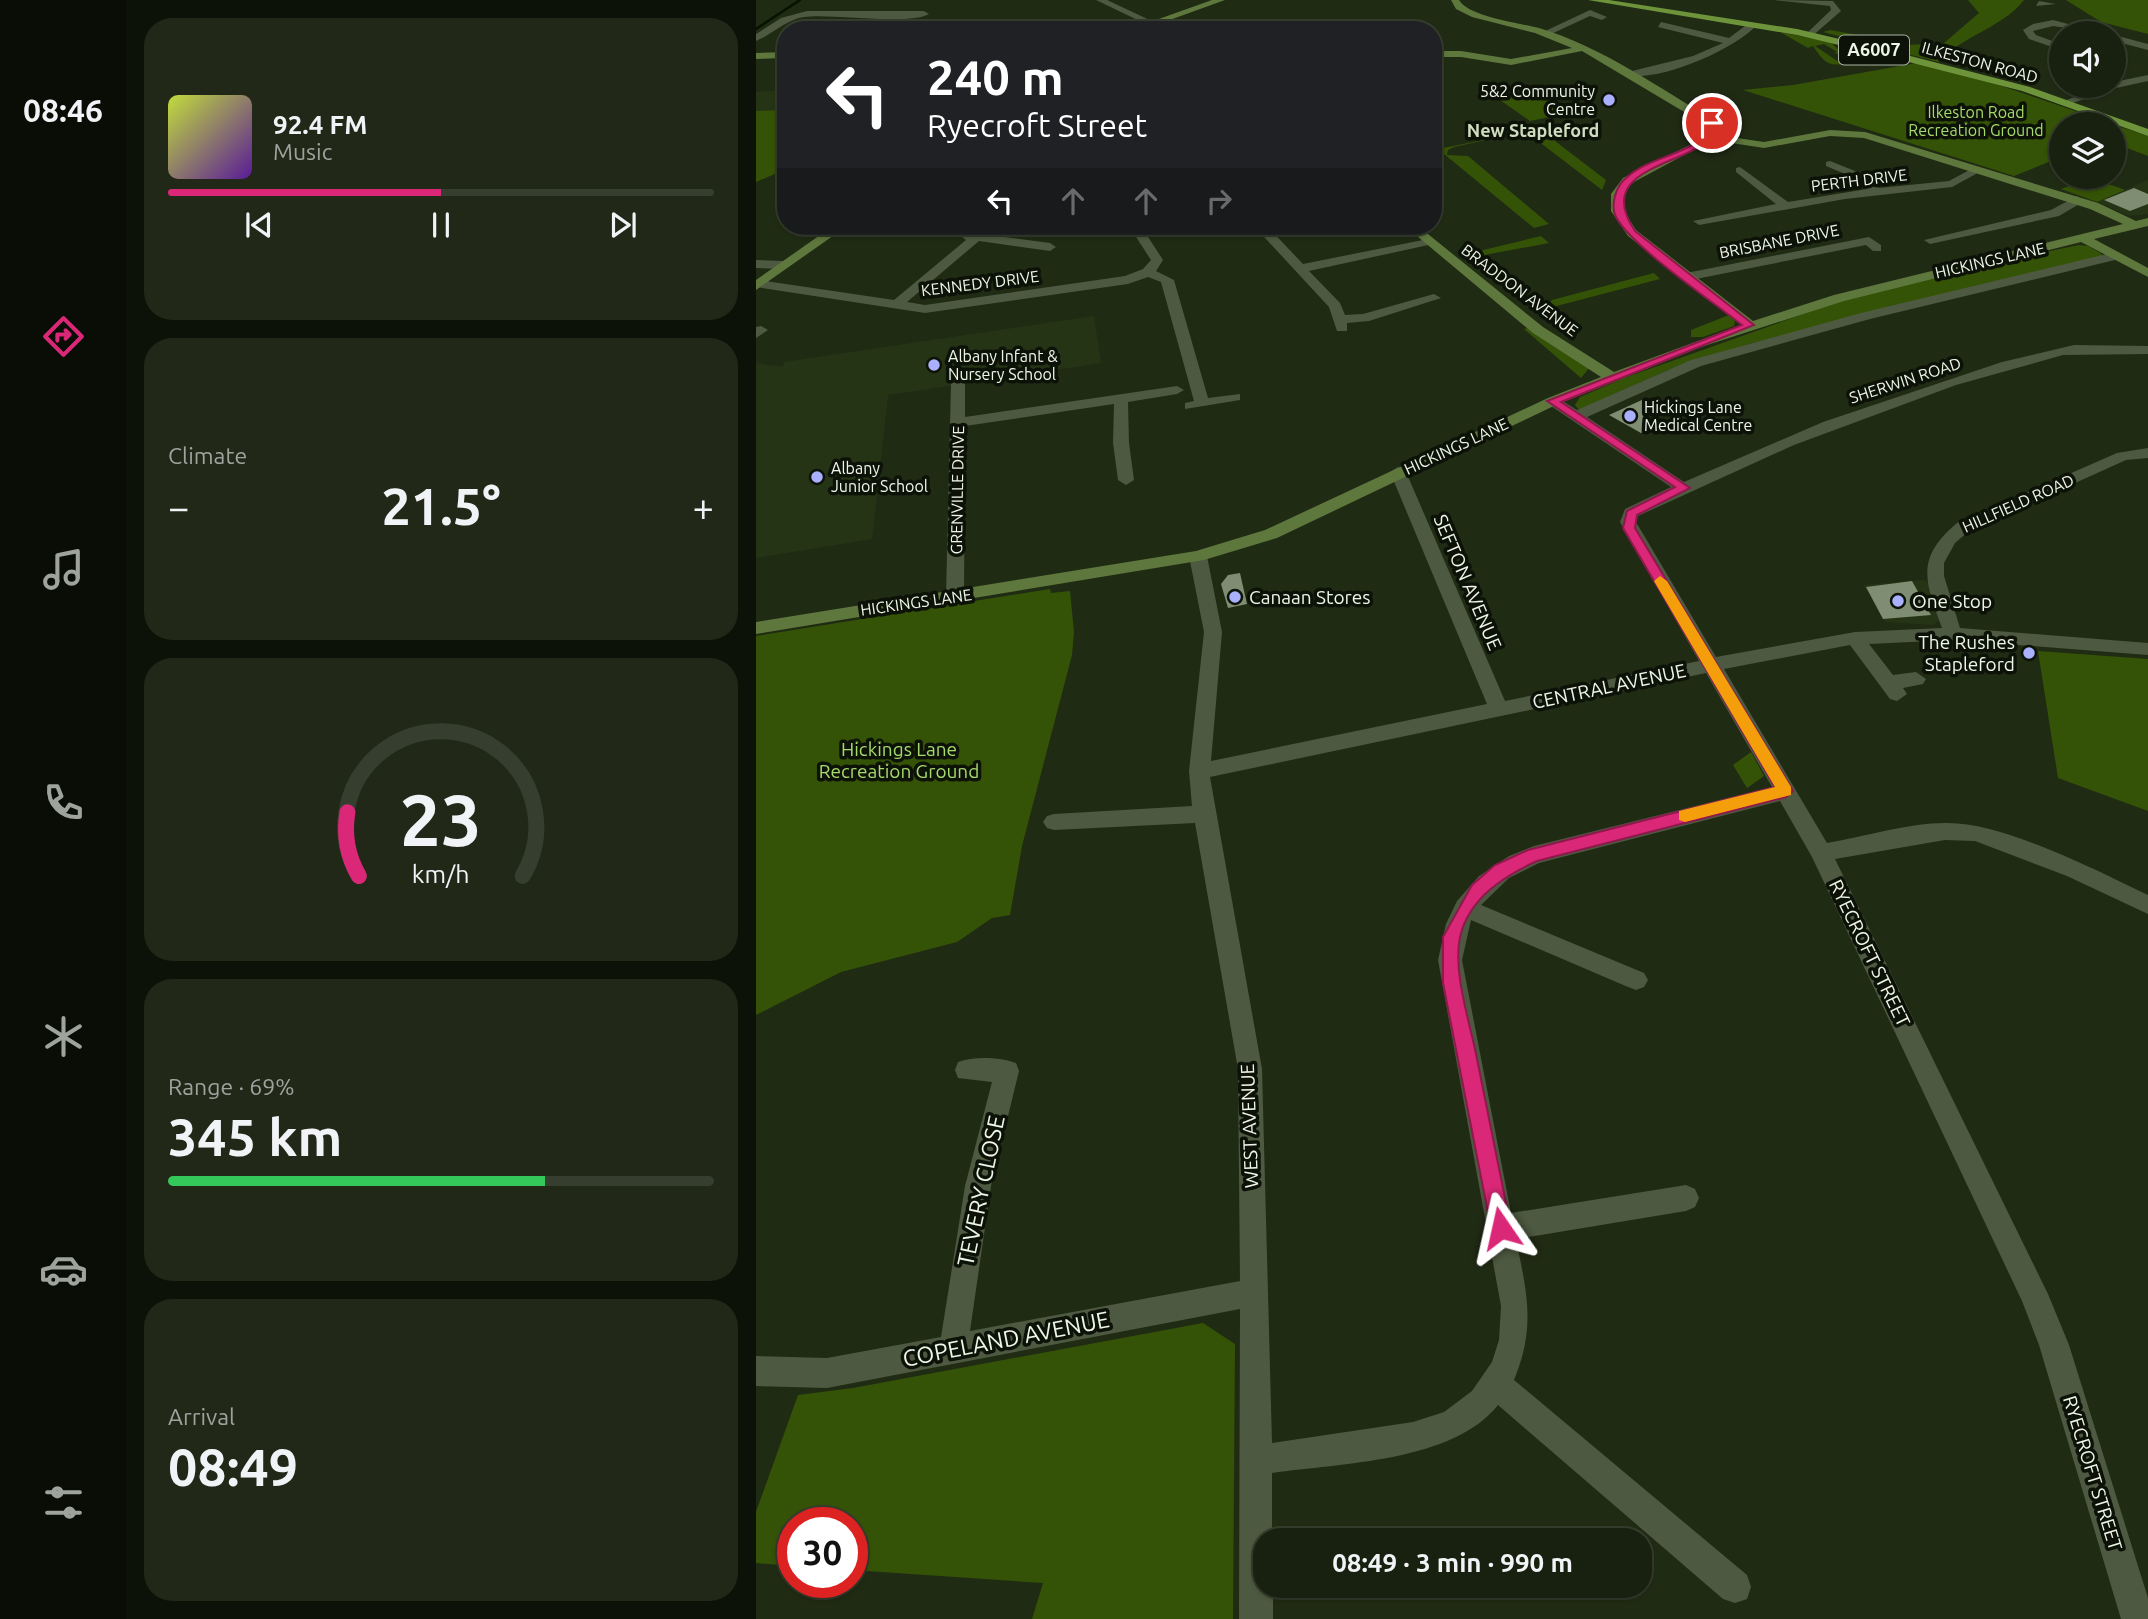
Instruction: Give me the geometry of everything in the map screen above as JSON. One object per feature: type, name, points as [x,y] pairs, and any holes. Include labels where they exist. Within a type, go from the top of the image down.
[{"type":"main road","name":"ILKESTON ROAD","points":[[1592,0],[1810,35],[1986,78],[2148,133]]},
{"type":"street","points":[[1100,0],[1103,4],[1146,21]]},
{"type":"street","points":[[1157,21],[1221,0]]},
{"type":"street","points":[[1455,0],[1459,7],[1467,12],[1546,33],[1585,48],[1708,119],[1713,128],[1711,137]]},
{"type":"street","points":[[1778,0],[1833,4],[1836,11],[1833,17],[1810,35]]},
{"type":"street","points":[[816,12],[831,4]]},
{"type":"street","points":[[888,15],[902,4]]},
{"type":"street","points":[[2046,5],[2059,21]]},
{"type":"street","points":[[778,21],[816,12],[888,15],[919,13]]},
{"type":"street","points":[[1546,33],[1590,13],[1602,17]]},
{"type":"street","points":[[1355,21],[1384,21]]},
{"type":"street","points":[[756,38],[777,22]]},
{"type":"street","points":[[2049,24],[2028,30],[2032,37],[2049,43]]},
{"type":"street","points":[[1661,25],[1673,30],[1733,42]]},
{"type":"street","points":[[1632,74],[1699,58],[1733,42],[1752,25]]},
{"type":"street","points":[[2126,41],[2148,47]]},
{"type":"street","points":[[1442,54],[1456,53],[1494,61],[1516,61],[1585,48]]},
{"type":"street","points":[[758,58],[777,56]]},
{"type":"street","points":[[2126,82],[2148,78]]},
{"type":"street","points":[[2064,103],[2078,98]]},
{"type":"street","points":[[1749,325],[1627,228],[1619,214],[1618,201],[1623,187],[1637,173],[1711,137],[1764,145],[1823,134],[1854,133],[1979,169],[2142,224]]},
{"type":"street","points":[[1835,169],[1861,177],[1876,192]]},
{"type":"street","name":"PERTH DRIVE","points":[[1699,221],[1737,211],[1952,184],[1979,169]]},
{"type":"street","points":[[1740,174],[1787,206]]},
{"type":"street","points":[[1935,237],[2055,213],[2077,200]]},
{"type":"street","name":"HICKINGS LANE","points":[[756,628],[1198,556],[1271,534],[1553,401],[1749,325],[1933,273],[2142,224]]},
{"type":"street","points":[[757,285],[828,235]]},
{"type":"street","points":[[1141,235],[1157,260],[1148,272],[1167,281],[1185,340],[1196,404],[1235,397]]},
{"type":"street","points":[[1268,235],[1335,306],[1341,323],[1414,301],[1434,298]]},
{"type":"street","name":"BRADDON AVENUE","points":[[1422,235],[1538,330],[1612,377]]},
{"type":"street","points":[[895,306],[972,236],[1021,248],[1050,247]]},
{"type":"street","points":[[2085,239],[2148,273]]},
{"type":"street","points":[[1300,270],[1429,241]]},
{"type":"street","name":"BRISBANE DRIVE","points":[[1686,276],[1869,242],[1877,248]]},
{"type":"street","name":"HICKINGS LANE","points":[[1575,417],[1696,363],[1905,306],[2115,256]]},
{"type":"street","points":[[756,264],[783,265]]},
{"type":"street","name":"KENNEDY DRIVE","points":[[757,285],[895,306],[936,309],[1128,280],[1148,272]]},
{"type":"street","points":[[1185,340],[1201,338]]},
{"type":"street","name":"SHERWIN ROAD","points":[[1684,488],[1856,414],[2016,362],[2078,350],[2148,350]]},
{"type":"street","name":"GRENVILLE DRIVE","points":[[955,596],[958,384]]},
{"type":"street","points":[[958,423],[1177,390]]},
{"type":"street","points":[[1121,398],[1121,437],[1126,480]]},
{"type":"street","points":[[1553,401],[1684,488]]},
{"type":"street","name":"HILLFIELD ROAD","points":[[1953,634],[1933,573],[1936,557],[1948,537],[1963,527],[2123,456],[2148,453]]},
{"type":"street","name":"SEFTON AVENUE","points":[[1398,472],[1498,708]]},
{"type":"street","name":"RYECROFT STREET","points":[[1684,488],[1631,513],[1628,522],[1821,853],[2034,1294],[2054,1345],[2138,1619]]},
{"type":"street","name":"WEST AVENUE","points":[[1198,556],[1213,632],[1199,771],[1204,814],[1250,1069],[1257,1460],[1256,1619]]},
{"type":"street","name":"CENTRAL AVENUE","points":[[1199,771],[1711,664],[1855,638],[1953,634],[2148,649]]},
{"type":"street","points":[[1855,638],[1893,689],[1916,679]]},
{"type":"street","points":[[1257,1460],[1423,1436],[1454,1423],[1473,1410],[1496,1384],[1509,1359],[1516,1319],[1501,1228],[1452,983],[1451,937],[1465,908],[1478,890],[1501,870],[1534,855],[1786,791]]},
{"type":"street","points":[[1054,822],[1204,814]]},
{"type":"street","points":[[1821,853],[1945,831],[1976,833],[2075,870],[2148,905]]},
{"type":"street","points":[[1465,908],[1636,980]]},
{"type":"street","name":"TEVERY CLOSE","points":[[954,1350],[978,1186],[1007,1071],[967,1070]]},
{"type":"street","points":[[1501,1228],[1686,1198]]},
{"type":"street","name":"COPELAND AVENUE","points":[[756,1371],[827,1373],[1254,1292]]},
{"type":"street","points":[[1496,1384],[1735,1587]]},
{"type":"shaded area","points":[[777,91],[777,110],[756,111],[756,92]]},
{"type":"shaded area","points":[[2148,180],[2148,214],[2129,216],[2097,202]]},
{"type":"shaded area","points":[[1094,316],[1101,363],[888,395],[872,539],[756,558],[756,363],[783,367],[784,362]]},
{"type":"shaded area","name":"One Stop","points":[[1927,581],[1939,620],[1933,625],[1885,622],[1864,585]]},
{"type":"green space","points":[[1968,0],[2024,0],[2005,18],[1958,45],[1938,62],[1823,32],[1830,30],[1875,38],[1878,43],[1890,46],[1944,43],[1979,13]]},
{"type":"green space","points":[[2066,0],[2148,0],[2148,34],[2126,28],[2126,21],[2099,21]]},
{"type":"green space","points":[[1780,32],[1830,42],[1846,56],[1834,53],[1837,52],[1824,44],[1815,46],[1842,64],[1828,63],[1813,46],[1808,48]]},
{"type":"green space","name":"Ilkeston Road Recreation Ground","points":[[1917,63],[2002,86],[2078,112],[2049,112],[2049,162],[2014,176],[1743,90],[1793,85]]},
{"type":"green space","points":[[1539,91],[1569,113],[1530,121],[1500,100]]},
{"type":"green space","points":[[777,110],[777,173],[756,182],[756,111]]},
{"type":"green space","points":[[1538,128],[1606,180],[1602,190],[1525,131]]},
{"type":"green space","points":[[2126,129],[2148,136],[2148,156],[2126,148]]},
{"type":"green space","points":[[1523,132],[1454,147],[1448,150],[1447,155],[1468,156],[1549,224],[1534,228],[1442,152],[1442,148]]},
{"type":"green space","points":[[2061,189],[2125,190],[2097,202]]},
{"type":"green space","points":[[1541,236],[1549,243],[1479,256],[1475,252]]},
{"type":"green space","points":[[2079,245],[2088,246],[2102,254],[2100,258],[1749,344],[1668,370],[1579,410],[1575,405],[1580,397],[1624,378],[1840,301],[1969,268]]},
{"type":"green space","points":[[1654,273],[1660,279],[1545,309],[1552,300]]},
{"type":"green space","points":[[1729,315],[1735,321],[1734,326],[1703,337],[1691,337],[1691,330]]},
{"type":"green space","points":[[1528,328],[1590,367],[1581,378],[1524,329]]},
{"type":"green space","name":"Hickings Lane Recreation Ground","points":[[1050,589],[1051,593],[1070,591],[1074,632],[1072,655],[1022,846],[1010,915],[992,918],[957,942],[841,972],[756,1015],[756,636]]},
{"type":"green space","points":[[2038,651],[2148,659],[2148,811],[2058,778]]},
{"type":"green space","points":[[1751,752],[1764,776],[1747,788],[1733,765]]},
{"type":"green space","points":[[1203,1323],[1235,1344],[1233,1619],[1032,1619],[1043,1583],[868,1571],[868,1507],[777,1507],[777,1565],[756,1563],[756,1512],[798,1395],[853,1388]]},
{"type":"building","points":[[2134,188],[2148,194],[2148,204],[2130,211],[2104,200]]},
{"type":"building","name":"Hickings Lane Medical Centre","points":[[1644,399],[1662,409],[1646,417],[1658,425],[1641,433],[1609,415]]},
{"type":"building","name":"Canaan Stores","points":[[1240,573],[1247,604],[1228,608],[1221,584],[1228,575]]},
{"type":"building","name":"One Stop","points":[[1912,581],[1931,615],[1883,619],[1866,587]]},
{"type":"waterway","points":[[756,29],[800,0]]},
{"type":"slow traffic","points":[[1660,581],[1786,791],[1685,816]]},
{"type":"place","name":"5&2 Community Centre","points":[[1609,100]]},
{"type":"place","name":"Albany Infant & Nursery School","points":[[934,365]]},
{"type":"place","name":"Hickings Lane Medical Centre","points":[[1630,416]]},
{"type":"place","name":"Albany Junior School","points":[[817,477]]},
{"type":"place","name":"Canaan Stores","points":[[1235,597]]},
{"type":"place","name":"One Stop","points":[[1898,601]]},
{"type":"place","name":"The Rushes Stapleford","points":[[2029,653]]},
{"type":"district","name":"New Stapleford","points":[[1533,131]]},
{"type":"route","points":[[1501,1228],[1452,983],[1451,937],[1465,908],[1490,878],[1534,855],[1786,791],[1629,528],[1631,513],[1684,488],[1553,401],[1749,325],[1632,233],[1619,214],[1619,194],[1627,181],[1642,170],[1703,144],[1714,132],[1712,123]]}]
